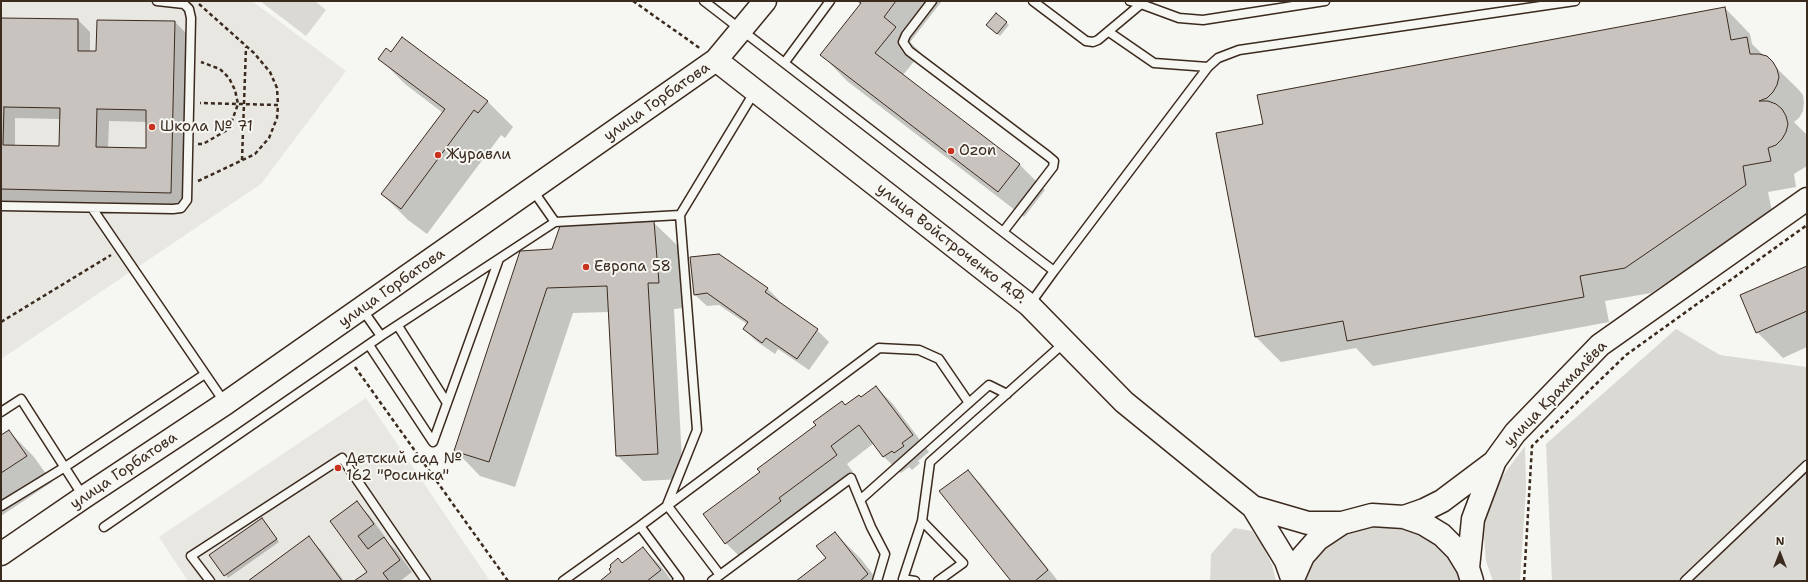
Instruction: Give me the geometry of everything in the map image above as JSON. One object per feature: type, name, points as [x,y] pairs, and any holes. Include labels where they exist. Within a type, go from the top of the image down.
[{"type":"main road","name":"улица Горбатова","points":[[1,554],[84,497],[226,404],[716,60],[765,1]]},
{"type":"main road","name":"улица Войстроченко А.Ф.","points":[[716,60],[756,89],[1029,305],[1124,402],[1253,507]]},
{"type":"main road","name":"улица Крахмалёва","points":[[1404,517],[1424,510],[1442,501],[1494,462],[1515,433],[1600,345],[1807,199]]},
{"type":"main road","points":[[1470,575],[1473,519],[1494,462]]},
{"type":"main road","points":[[1253,507],[1308,523],[1342,523]]},
{"type":"main road","points":[[1253,507],[1286,560],[1292,579]]},
{"type":"main road","name":"улица Крахмалёва","points":[[1292,579],[1303,556],[1318,539],[1342,523],[1372,515],[1404,517],[1424,524],[1442,535],[1457,550],[1470,575]]},
{"type":"lane","points":[[1,206],[181,208],[187,200],[191,18],[189,9],[184,4],[157,1]]},
{"type":"lane","points":[[785,62],[830,1]]},
{"type":"lane","points":[[932,1],[906,35],[903,42],[909,51],[1042,151],[1054,162],[1053,167],[1004,232]]},
{"type":"lane","points":[[1033,1],[1086,41],[1093,42],[1098,40],[1142,3]]},
{"type":"lane","points":[[1130,1],[1142,3],[1178,18],[1202,20],[1325,1]]},
{"type":"lane","points":[[1029,305],[1208,67],[1218,58],[1239,50],[1574,1]]},
{"type":"lane","points":[[708,2],[1054,271]]},
{"type":"lane","points":[[1108,32],[1154,63],[1208,67]]},
{"type":"lane","points":[[667,505],[697,430],[680,215],[756,89]]},
{"type":"lane","points":[[532,190],[555,222]]},
{"type":"lane","points":[[92,208],[226,404]]},
{"type":"lane","points":[[104,527],[381,336],[555,222],[680,215]]},
{"type":"lane","points":[[369,345],[433,442],[499,259]]},
{"type":"lane","points":[[362,309],[381,336]]},
{"type":"lane","points":[[398,326],[447,403]]},
{"type":"lane","points":[[915,581],[903,579],[922,521],[930,462],[1065,343]]},
{"type":"lane","points":[[563,581],[640,526],[879,348],[919,350],[939,360],[969,403]]},
{"type":"lane","points":[[1,506],[65,467],[206,374]]},
{"type":"lane","points":[[860,500],[989,385],[1008,394]]},
{"type":"lane","points":[[1,412],[21,399],[84,497]]},
{"type":"lane","points":[[210,581],[192,556],[342,458],[426,581]]},
{"type":"lane","points":[[1685,581],[1807,465]]},
{"type":"lane","points":[[712,581],[851,478],[884,554],[877,581]]},
{"type":"lane","points":[[667,505],[720,575]]},
{"type":"lane","points":[[922,521],[963,563],[938,581]]},
{"type":"lane","points":[[640,526],[679,580]]},
{"type":"path","points":[[187,186],[255,154],[269,138],[277,118],[278,105],[277,88],[270,72],[254,53],[196,1]]},
{"type":"path","points":[[633,1],[716,60]]},
{"type":"path","points":[[242,160],[246,47]]},
{"type":"path","points":[[188,144],[203,144],[229,129],[238,104],[235,90],[229,78],[220,69],[206,63],[190,61]]},
{"type":"path","points":[[189,103],[278,105]]},
{"type":"path","points":[[1524,581],[1532,446],[1626,355],[1807,225]]},
{"type":"path","points":[[1,322],[120,249]]},
{"type":"path","points":[[349,358],[508,581]]},
{"type":"shaded area","name":"Школа № 71","points":[[1,1],[252,1],[346,71],[261,184],[1,359]]},
{"type":"shaded area","points":[[260,1],[315,1],[326,10],[306,36]]},
{"type":"shaded area","points":[[1676,329],[1720,355],[1807,367],[1807,581],[1552,581],[1546,444]]},
{"type":"shaded area","name":"Детский сад № 162 \"Росинка\"","points":[[366,398],[490,581],[188,581],[159,537]]},
{"type":"shaded area","points":[[1525,446],[1526,488],[1520,581],[1493,581],[1486,561],[1484,538],[1485,516],[1492,495],[1502,477]]},
{"type":"shaded area","points":[[1371,526],[1399,527],[1426,537],[1448,555],[1463,581],[1303,581],[1305,573],[1321,550],[1344,534]]},
{"type":"shaded area","points":[[1234,528],[1252,531],[1262,545],[1272,565],[1276,581],[1210,581],[1211,554]]},
{"type":"building","points":[[858,1],[896,1],[884,17],[896,27],[875,53],[1020,164],[998,192],[820,55],[861,3]]},
{"type":"building","points":[[1725,7],[1731,40],[1747,37],[1750,54],[1767,56],[1777,69],[1779,77],[1777,85],[1767,98],[1759,101],[1768,101],[1776,104],[1782,109],[1788,124],[1782,139],[1776,145],[1768,148],[1771,161],[1743,166],[1746,185],[1625,268],[1580,276],[1584,297],[1347,341],[1343,321],[1255,337],[1216,133],[1263,124],[1257,95]]},
{"type":"building","points":[[996,13],[1007,22],[997,34],[986,25]]},
{"type":"building","points":[[1,18],[78,19],[78,51],[96,51],[97,20],[175,21],[171,193],[1,189]],"holes":[[[4,107],[60,108],[59,146],[3,145]],[[97,109],[146,110],[146,148],[96,147]]]},
{"type":"building","points":[[402,37],[488,101],[478,113],[474,110],[401,209],[381,194],[445,109],[378,59],[386,48],[391,52]]},
{"type":"building","points":[[654,221],[659,283],[648,283],[658,454],[616,456],[607,286],[547,288],[489,462],[454,451],[520,251],[552,249],[560,226]]},
{"type":"building","points":[[719,254],[768,288],[765,292],[818,329],[797,359],[766,338],[762,343],[743,329],[748,322],[707,293],[694,295],[690,257]]},
{"type":"building","points":[[1807,266],[1807,311],[1756,333],[1740,295]]},
{"type":"building","points":[[876,386],[913,435],[902,443],[904,446],[894,453],[892,451],[883,457],[859,425],[831,446],[837,455],[779,498],[781,501],[725,544],[703,514],[760,472],[757,469],[816,425],[813,422],[842,401],[845,405],[859,395],[861,397]]},
{"type":"building","points":[[9,430],[27,456],[1,473],[1,435]]},
{"type":"building","points":[[968,470],[1048,570],[1035,581],[1011,581],[939,491]]},
{"type":"building","points":[[357,501],[374,524],[358,536],[368,549],[384,537],[400,560],[383,573],[389,581],[354,581],[367,572],[330,521]]},
{"type":"building","points":[[262,518],[277,539],[224,576],[209,555]]},
{"type":"building","points":[[835,532],[868,574],[860,581],[796,581],[826,558],[816,546]]},
{"type":"building","points":[[309,536],[342,581],[248,581]]},
{"type":"building","points":[[643,547],[661,570],[647,581],[600,581],[611,572],[609,569],[611,567],[610,565],[618,558],[622,563]]},
{"type":"place","name":"Школа № 71","points":[[152,127]]},
{"type":"place","name":"Ozon","points":[[951,151]]},
{"type":"place","name":"Журавли","points":[[438,155]]},
{"type":"place","name":"Европа 58","points":[[586,267]]},
{"type":"place","name":"Детский сад № 162 \"Росинка\"","points":[[338,468]]}]
